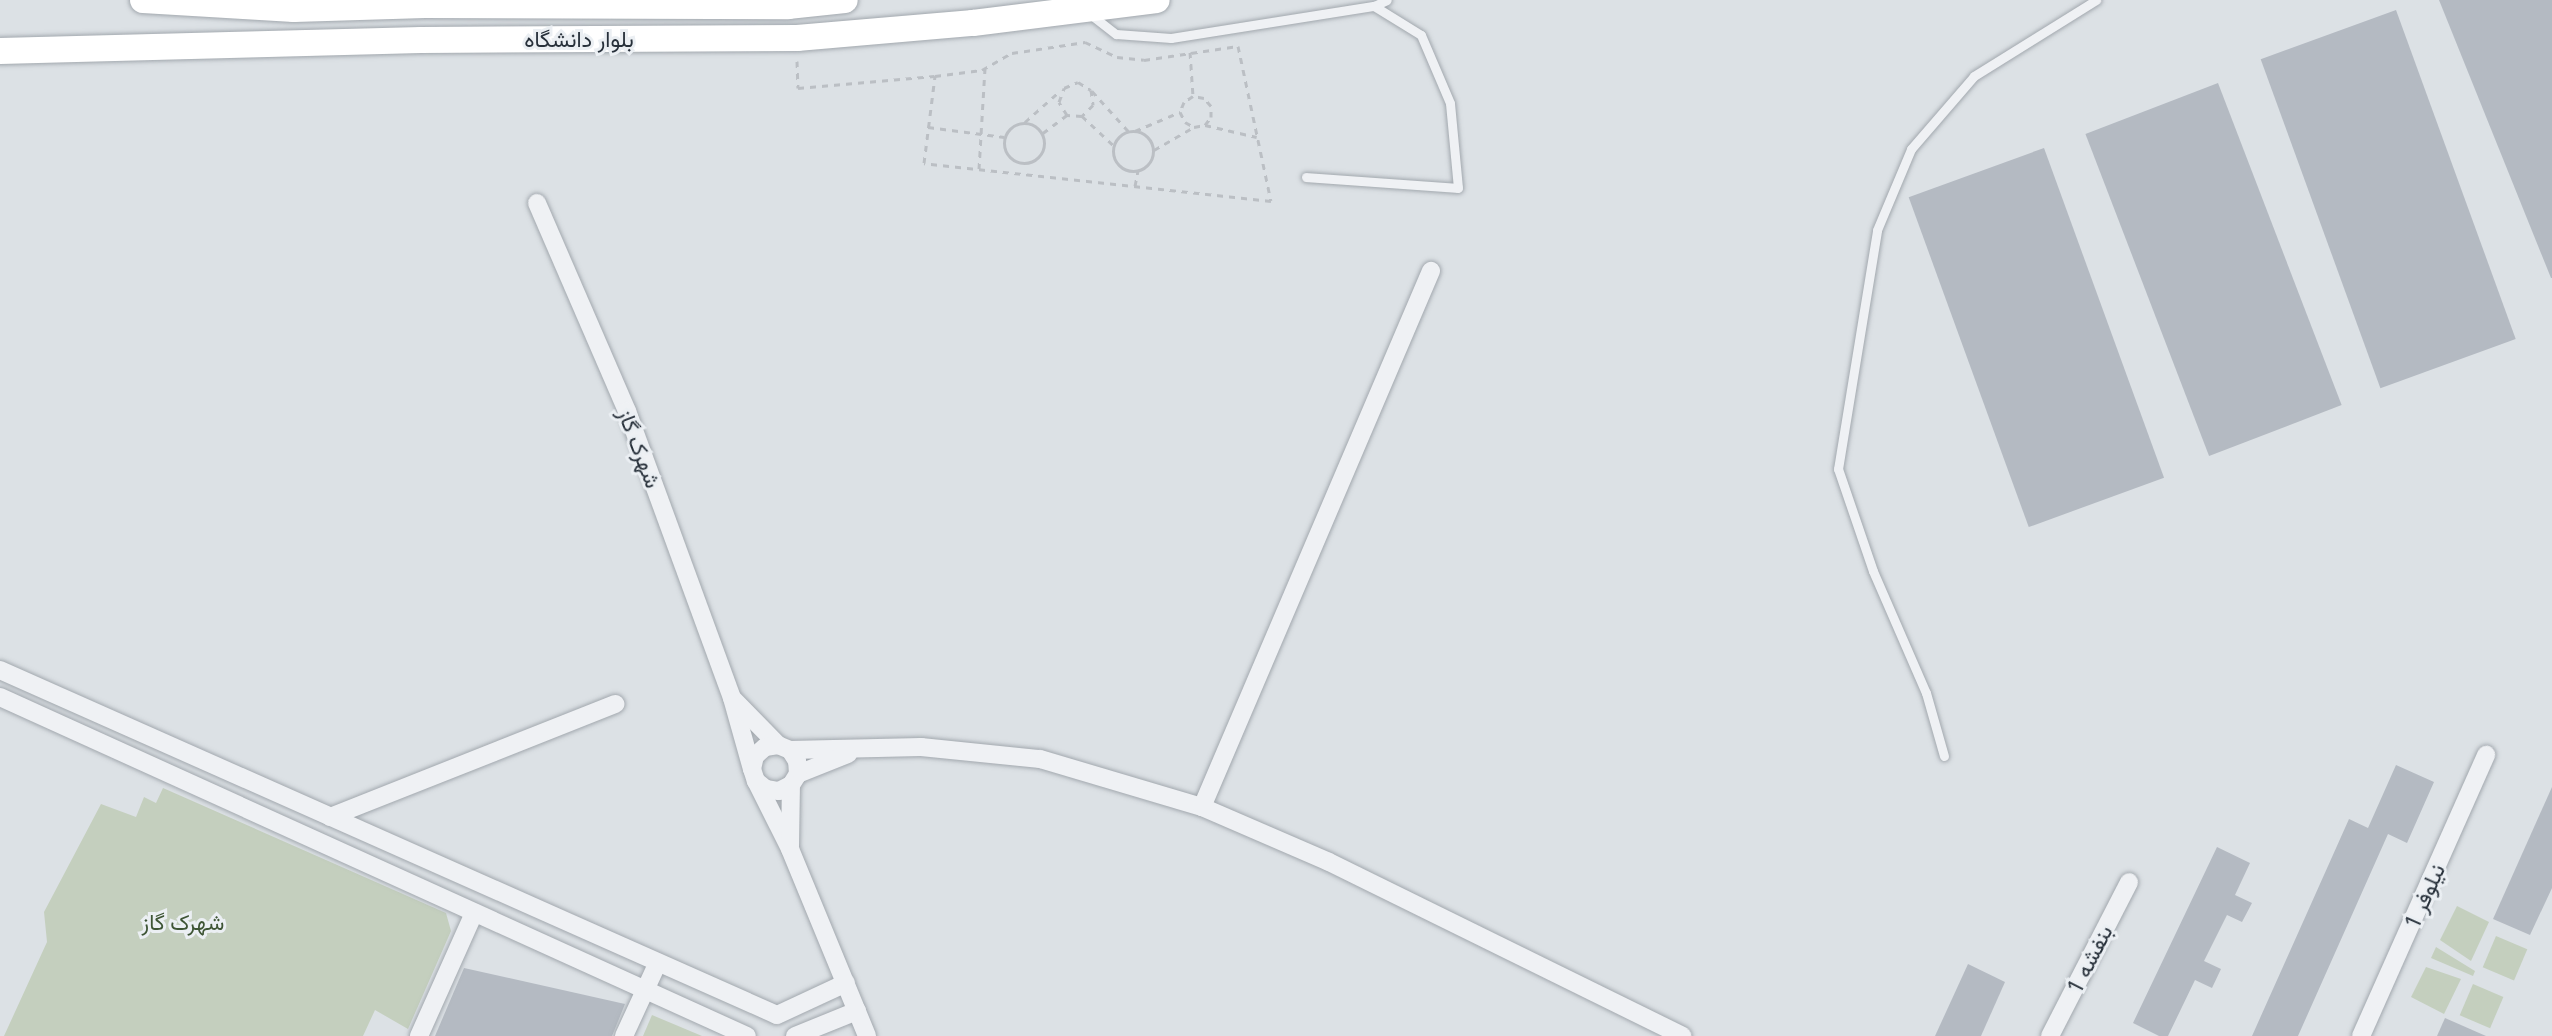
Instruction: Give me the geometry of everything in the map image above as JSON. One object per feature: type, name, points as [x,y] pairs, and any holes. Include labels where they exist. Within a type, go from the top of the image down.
[{"type":"main road","name":"بلوار دانشگاه","points":[[143,0],[294,9],[425,5],[788,6],[845,0]]},
{"type":"main road","name":"بلوار دانشگاه","points":[[3,49],[421,40],[797,38],[1157,0]]},
{"type":"main road","points":[[421,40],[425,5]]},
{"type":"street","name":"شهرک گاز","points":[[537,203],[627,411],[732,698],[754,775],[790,849],[867,1036]]},
{"type":"street","points":[[1202,807],[1431,271]]},
{"type":"street","points":[[0,670],[777,1015],[846,983]]},
{"type":"street","points":[[0,697],[747,1036]]},
{"type":"street","points":[[732,698],[797,761],[790,849]]},
{"type":"street","points":[[330,817],[615,704]]},
{"type":"street","points":[[82,734],[93,711]]},
{"type":"street","points":[[859,750],[794,779],[779,791],[766,789],[754,775],[755,756],[765,747],[859,750],[921,747],[1040,759],[1202,807],[1329,862],[1682,1036]]},
{"type":"street","name":"نیلوفر 1","points":[[2361,1036],[2486,755]]},
{"type":"street","name":"بنفشه 1","points":[[2050,1036],[2129,882]]},
{"type":"street","points":[[419,1036],[474,913]]},
{"type":"street","points":[[624,1036],[658,962]]},
{"type":"street","points":[[795,1036],[857,1011]]},
{"type":"lane","points":[[1084,10],[1116,34],[1171,38],[1374,6],[1387,0]]},
{"type":"lane","points":[[1944,756],[1926,693],[1873,571],[1838,469],[1877,230],[1911,149],[1974,76],[2096,0]]},
{"type":"lane","points":[[1306,177],[1458,188],[1450,103],[1421,35],[1374,6]]},
{"type":"path","points":[[1187,35],[1193,96]]},
{"type":"path","points":[[797,38],[798,88],[935,76],[985,68],[1012,53],[1085,42],[1117,57],[1144,60],[1238,46],[1271,201],[924,163],[935,76]]},
{"type":"path","points":[[979,169],[985,68]]},
{"type":"path","points":[[1022,124],[1064,88],[1078,82],[1091,90],[1129,132]]},
{"type":"path","points":[[1064,88],[1059,102],[1067,115]]},
{"type":"path","points":[[1082,116],[1093,105],[1091,90]]},
{"type":"path","points":[[1135,131],[1148,137],[1154,150],[1150,163],[1138,171],[1124,170],[1114,160],[1113,145],[1121,134],[1180,112],[1184,102],[1193,96],[1204,98],[1211,106],[1211,117],[1205,125]]},
{"type":"path","points":[[1180,112],[1185,122],[1194,127]]},
{"type":"path","points":[[1043,133],[1067,115],[1082,116],[1113,145]]},
{"type":"path","points":[[1030,123],[1043,133],[1044,149],[1034,162],[1018,163],[1006,153],[1004,137],[1014,125],[1030,123]]},
{"type":"path","points":[[1154,150],[1194,127],[1205,125],[1257,137]]},
{"type":"path","points":[[928,127],[1004,137]]},
{"type":"path","points":[[1015,173],[1018,163]]},
{"type":"path","points":[[1135,186],[1138,171]]},
{"type":"green space","name":"شهرک گاز","points":[[163,788],[446,913],[451,931],[408,1029],[375,1010],[363,1036],[4,1036],[47,942],[44,912],[101,804],[136,817],[144,797],[156,803]]},
{"type":"green space","points":[[2457,906],[2489,922],[2471,961],[2440,940]]},
{"type":"green space","points":[[2496,936],[2527,949],[2514,981],[2483,967]]},
{"type":"green space","points":[[2436,947],[2475,971],[2473,976],[2431,958]]},
{"type":"green space","points":[[2426,967],[2461,979],[2444,1014],[2411,997]]},
{"type":"green space","points":[[2473,984],[2503,997],[2490,1028],[2460,1015]]},
{"type":"green space","points":[[652,1015],[702,1036],[643,1036]]},
{"type":"building","points":[[2439,0],[2552,0],[2552,278],[2551,278]]},
{"type":"building","points":[[2396,10],[2516,339],[2380,388],[2261,59]]},
{"type":"building","points":[[2218,83],[2342,405],[2209,456],[2085,134]]},
{"type":"building","points":[[2044,148],[2164,478],[2029,527],[1909,197]]},
{"type":"building","points":[[2396,765],[2434,782],[2407,843],[2388,834],[2298,1036],[2252,1036],[2349,819],[2368,828]]},
{"type":"building","points":[[2552,787],[2552,888],[2530,935],[2493,919]]},
{"type":"building","points":[[2217,847],[2250,863],[2235,895],[2252,903],[2242,922],[2227,915],[2204,961],[2221,969],[2212,988],[2195,980],[2168,1036],[2159,1036],[2133,1023]]},
{"type":"building","points":[[1968,964],[2005,982],[1981,1036],[1935,1036]]},
{"type":"building","points":[[464,968],[625,1004],[612,1036],[435,1036]]},
{"type":"building","points":[[2445,1018],[2486,1036],[2437,1036]]}]
